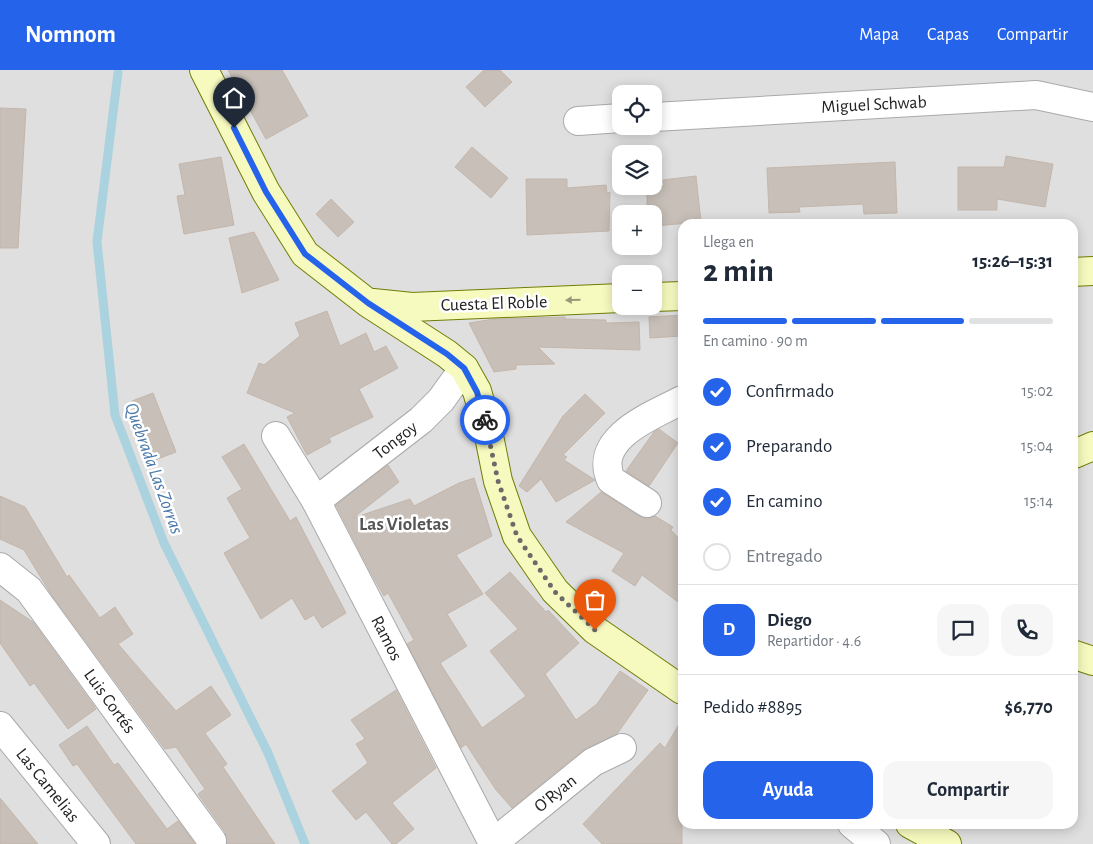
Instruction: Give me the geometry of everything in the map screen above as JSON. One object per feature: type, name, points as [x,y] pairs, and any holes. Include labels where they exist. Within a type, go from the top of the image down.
[{"type":"main road","points":[[204,70],[266,192],[305,254],[368,303],[447,354],[464,368],[477,392],[488,431],[498,481],[517,536],[555,592],[595,630],[678,687]]},
{"type":"main road","points":[[1078,272],[1093,271]]},
{"type":"main road","points":[[662,297],[678,296]]},
{"type":"main road","name":"Cuesta El Roble","points":[[368,303],[412,307],[612,298]]},
{"type":"main road","points":[[1078,452],[1093,446]]},
{"type":"main road","points":[[1078,656],[1093,661]]},
{"type":"main road","points":[[919,829],[946,844]]},
{"type":"street","name":"Miguel Schwab","points":[[662,117],[1036,95],[1093,107]]},
{"type":"street","points":[[578,121],[612,119]]},
{"type":"street","name":"Tongoy","points":[[316,502],[421,420],[441,400],[464,368]]},
{"type":"street","points":[[647,503],[612,480],[607,463],[610,450],[634,424],[678,402]]},
{"type":"street","name":"Ramos","points":[[276,436],[316,502],[493,843]]},
{"type":"street","name":"Luis Cortés","points":[[0,566],[29,590],[212,841]]},
{"type":"street","name":"Las Camelias","points":[[0,726],[96,844]]},
{"type":"street","name":"O'Ryan","points":[[493,843],[593,762],[622,748]]},
{"type":"street","points":[[858,829],[876,844]]},
{"type":"shaded area","points":[[0,70],[1093,70],[1093,844],[0,844]]},
{"type":"building","points":[[228,70],[282,70],[308,116],[266,139]]},
{"type":"building","points":[[484,70],[500,70],[512,82],[485,107],[466,87]]},
{"type":"building","points":[[0,108],[26,109],[18,248],[0,248]]},
{"type":"building","points":[[472,147],[508,178],[491,198],[455,167]]},
{"type":"building","points":[[1006,156],[1053,164],[1045,207],[997,199],[997,210],[958,210],[958,167],[1004,167]]},
{"type":"building","points":[[221,157],[234,225],[184,234],[177,196],[185,195],[179,164]]},
{"type":"building","points":[[895,162],[897,213],[864,214],[863,204],[799,207],[800,212],[769,213],[767,168]]},
{"type":"building","points":[[696,176],[701,219],[678,219],[678,224],[662,225],[662,205],[647,205],[647,195],[662,195],[662,186],[664,186],[663,180]]},
{"type":"building","points":[[526,179],[567,179],[567,188],[606,185],[607,193],[610,192],[609,231],[527,235]]},
{"type":"building","points":[[331,199],[354,222],[338,237],[316,214]]},
{"type":"building","points":[[254,232],[279,280],[242,293],[229,238]]},
{"type":"building","points":[[327,311],[340,346],[366,333],[374,352],[386,346],[398,368],[359,389],[373,417],[329,438],[331,442],[307,455],[287,417],[295,413],[247,393],[259,363],[264,365],[300,336],[295,323]]},
{"type":"building","points":[[678,315],[678,336],[650,338],[649,317]]},
{"type":"building","points":[[565,317],[565,319],[606,320],[606,323],[639,322],[640,350],[538,347],[555,364],[516,365],[516,369],[494,372],[469,323],[494,319]]},
{"type":"building","points":[[153,393],[176,452],[155,460],[132,401]]},
{"type":"building","points":[[585,394],[605,413],[563,455],[567,457],[564,460],[595,480],[556,502],[541,479],[527,492],[519,486],[563,416]]},
{"type":"building","points":[[659,429],[678,443],[649,486],[626,471],[654,432]]},
{"type":"building","points":[[244,444],[290,521],[296,517],[346,613],[322,628],[314,615],[305,620],[292,598],[261,619],[224,553],[250,538],[227,498],[242,489],[222,457]]},
{"type":"building","points":[[388,465],[399,482],[353,518],[410,499],[414,506],[459,483],[474,478],[492,536],[456,555],[483,594],[447,614],[467,646],[440,663],[482,728],[526,696],[490,651],[518,629],[485,593],[510,572],[546,612],[548,610],[579,643],[545,674],[576,720],[597,704],[620,671],[648,690],[617,734],[583,750],[512,808],[496,790],[466,744],[461,748],[407,644],[414,640],[388,593],[384,596],[336,505]]},
{"type":"building","points":[[601,492],[639,516],[647,519],[655,516],[673,527],[671,530],[678,538],[678,602],[642,575],[635,586],[612,571],[624,553],[566,522]]},
{"type":"building","points":[[0,496],[25,507],[67,577],[69,575],[100,618],[115,607],[133,634],[118,644],[176,711],[211,686],[231,715],[205,733],[227,764],[223,767],[275,844],[227,844],[225,832],[198,794],[205,789],[176,747],[165,749],[51,594],[24,550],[0,539]]},
{"type":"building","points":[[0,600],[33,622],[96,709],[68,729],[34,683],[30,686],[0,643]]},
{"type":"building","points":[[396,690],[436,768],[392,803],[414,829],[396,844],[392,844],[366,812],[356,820],[332,791],[368,763],[356,744],[365,739],[351,720]]},
{"type":"building","points":[[87,726],[114,765],[118,763],[167,829],[178,821],[195,844],[136,844],[77,764],[73,766],[59,745]]},
{"type":"building","points":[[678,726],[678,829],[682,829],[682,844],[602,844],[583,824],[660,743],[665,748]]},
{"type":"building","points":[[0,798],[38,844],[0,844]]},
{"type":"waterway","name":"Quebrada Las Zorras","points":[[118,73],[97,242],[115,415],[164,543],[268,753],[305,844]]},
{"type":"way so far","points":[[485,420],[498,481],[517,536],[555,592],[595,630]]},
{"type":"district","name":"Las Violetas","points":[[404,523]]},
{"type":"route","points":[[234,128],[266,192],[305,254],[368,303],[447,354],[464,368],[477,392],[485,420]]}]
